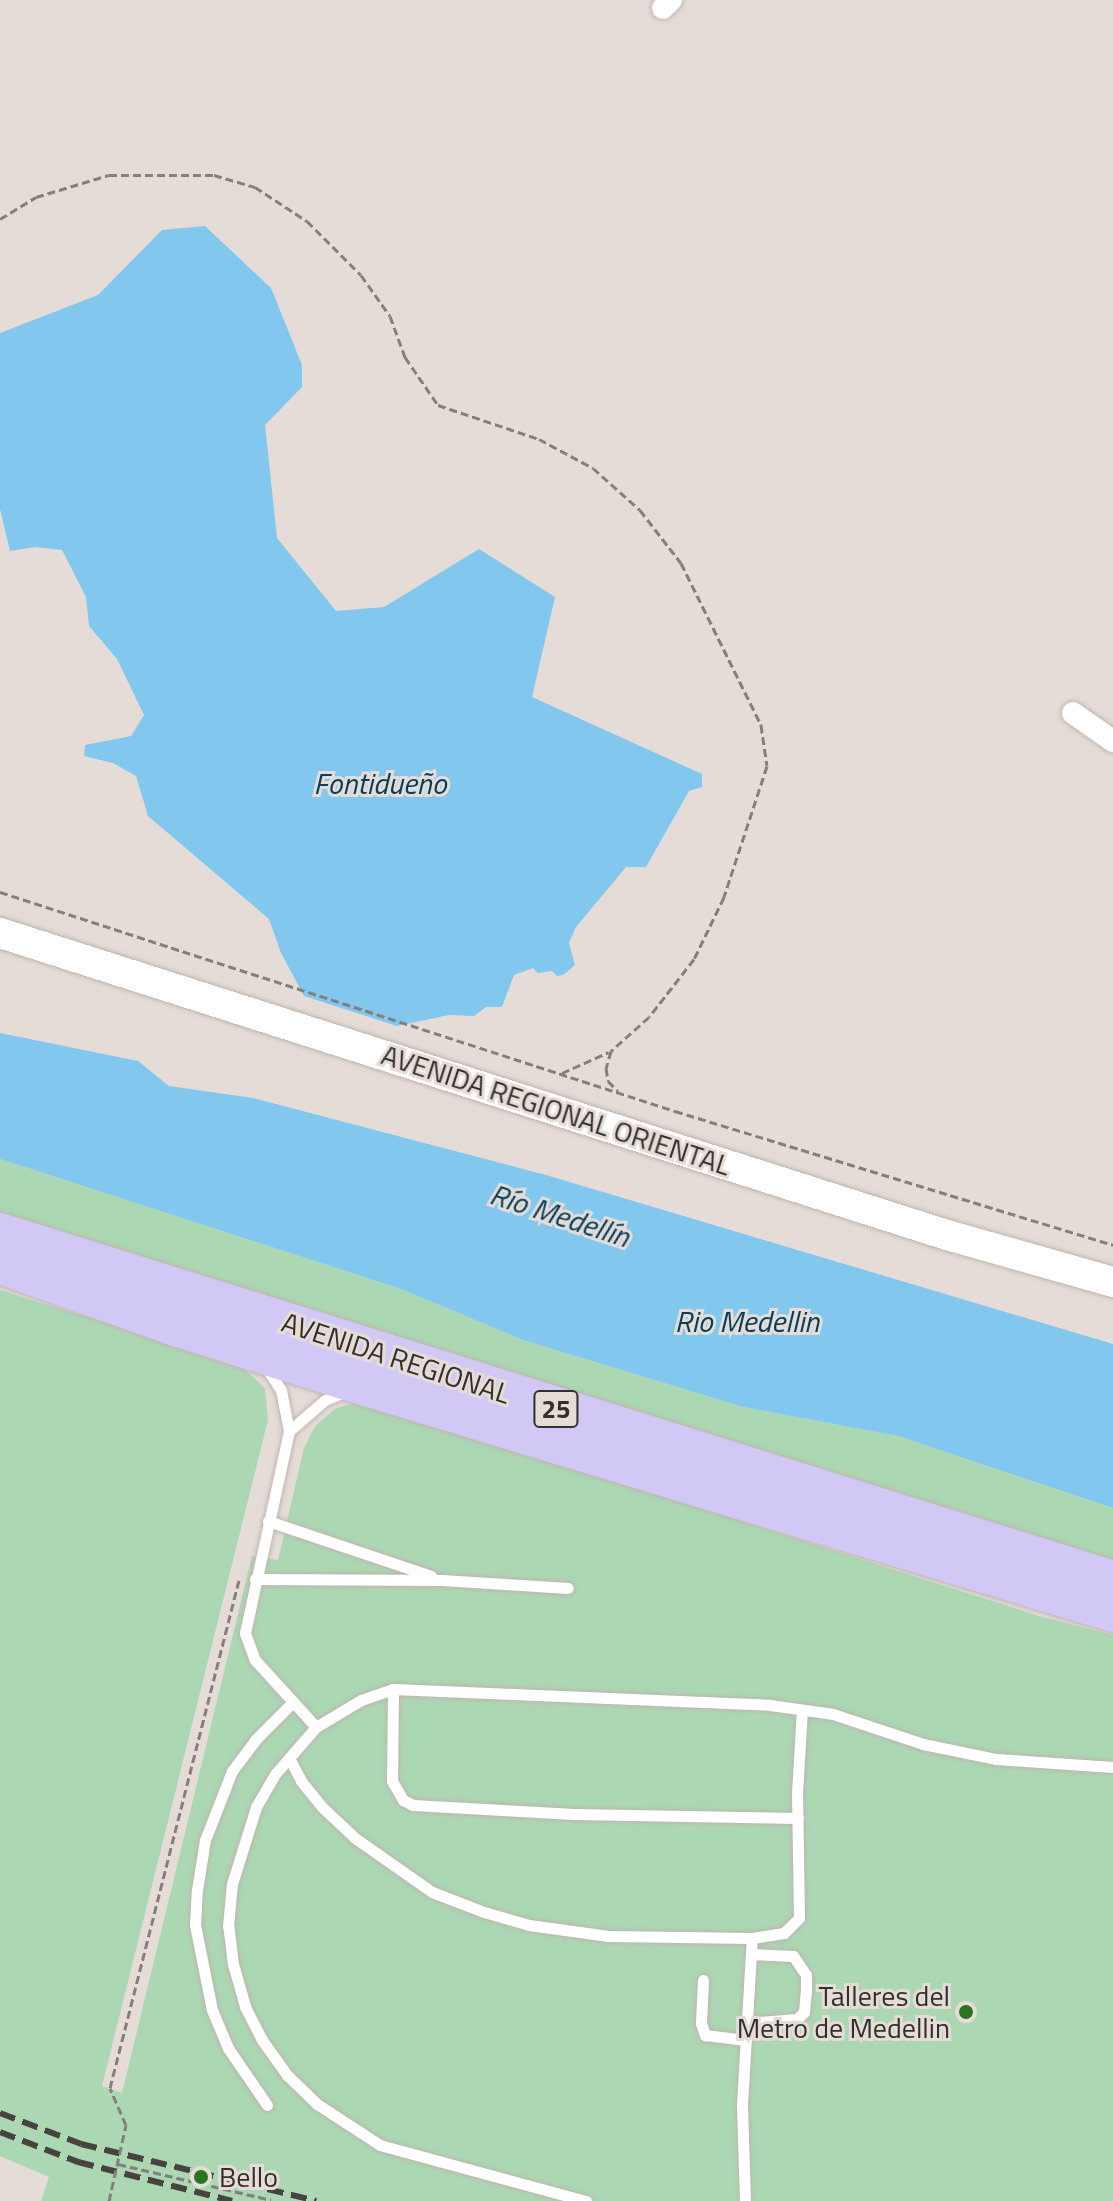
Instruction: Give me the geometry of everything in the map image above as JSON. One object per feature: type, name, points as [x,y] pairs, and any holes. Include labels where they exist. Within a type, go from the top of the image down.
[{"type":"highway","name":"AVENIDA REGIONAL","points":[[0,1233],[1113,1581]]},
{"type":"highway","name":"AVENIDA REGIONAL","points":[[0,1264],[366,1386],[1113,1612]]},
{"type":"main road","name":"AVENIDA REGIONAL ORIENTAL","points":[[0,933],[932,1231],[1113,1282]]},
{"type":"street","points":[[1073,713],[1113,741]]},
{"type":"lane","points":[[251,1350],[275,1377],[281,1390],[289,1431],[245,1633],[255,1660],[316,1727]]},
{"type":"lane","points":[[289,1431],[325,1400],[366,1386]]},
{"type":"lane","points":[[268,1521],[442,1580]]},
{"type":"lane","points":[[255,1579],[442,1580],[568,1588]]},
{"type":"lane","points":[[393,1689],[392,1781],[403,1800],[413,1805],[574,1814],[798,1818]]},
{"type":"lane","points":[[586,2201],[380,2145],[317,2104],[287,2075],[262,2040],[245,2006],[233,1964],[228,1926],[231,1898],[241,1846],[256,1807],[289,1758],[316,1727],[361,1700],[393,1689],[755,1704],[833,1714],[923,1744],[996,1759],[1113,1767]]},
{"type":"lane","points":[[267,2105],[228,2048],[212,2010],[201,1965],[197,1901],[205,1840],[232,1771],[255,1740],[293,1702]]},
{"type":"lane","points":[[289,1758],[301,1781],[322,1807],[355,1838],[432,1892],[529,1925],[608,1936],[752,1938],[784,1933],[799,1918],[798,1818],[802,1710]]},
{"type":"lane","points":[[745,2201],[742,2104],[752,1938]]},
{"type":"lane","points":[[747,2023],[789,2023],[797,2019],[804,2012],[806,1991],[806,1975],[793,1956],[751,1954]]},
{"type":"lane","points":[[703,1980],[701,2023],[705,2035],[746,2040]]},
{"type":"path","points":[[0,219],[36,197],[109,175],[214,175],[255,187],[307,221],[361,275],[390,316],[405,357],[438,405],[539,439],[593,468],[640,510],[681,563],[761,725],[767,766],[724,897],[694,959],[649,1017],[611,1051],[562,1073]]},
{"type":"path","points":[[0,892],[618,1091],[1113,1245]]},
{"type":"path","points":[[611,1051],[606,1068],[608,1081],[618,1091]]},
{"type":"path","points":[[109,2201],[126,2125],[110,2088],[241,1573]]},
{"type":"path","points":[[118,2164],[271,2200]]},
{"type":"green space","points":[[0,1159],[401,1289],[523,1340],[743,1407],[898,1436],[1113,1508],[1113,1569],[0,1220]]},
{"type":"green space","points":[[0,1290],[239,1364],[265,1388],[268,1420],[102,2086],[122,2093],[252,1556],[278,1560],[304,1448],[315,1426],[336,1408],[364,1401],[1039,1616],[1113,1635],[1113,2201],[41,2201],[49,2177],[0,2156]]},
{"type":"water","name":"Fontidueño","points":[[205,226],[271,288],[302,365],[302,387],[265,425],[277,538],[336,611],[384,607],[479,549],[555,597],[532,697],[702,774],[702,787],[689,791],[646,867],[626,867],[576,927],[569,943],[575,965],[557,976],[552,971],[538,973],[533,968],[514,975],[502,1007],[486,1007],[474,1016],[449,1015],[397,1026],[304,996],[281,953],[269,919],[148,816],[136,776],[113,763],[84,756],[85,745],[131,736],[144,715],[117,659],[89,626],[86,597],[62,550],[35,547],[10,551],[0,509],[0,333],[98,295],[162,230]]},
{"type":"water","name":"Rio Medellin","points":[[0,1033],[138,1061],[169,1086],[253,1098],[546,1175],[1113,1344],[1113,1508],[898,1436],[743,1407],[523,1340],[401,1289],[0,1159]]},
{"type":"railway","points":[[0,2113],[81,2144],[316,2201]]},
{"type":"railway","points":[[0,2132],[78,2162],[232,2201]]},
{"type":"place","name":"Talleres del Metro de Medellin","points":[[966,2012]]},
{"type":"place","name":"Bello","points":[[201,2177]]},
{"type":"water label","name":"Río Medellín","points":[[560,1215]]}]
